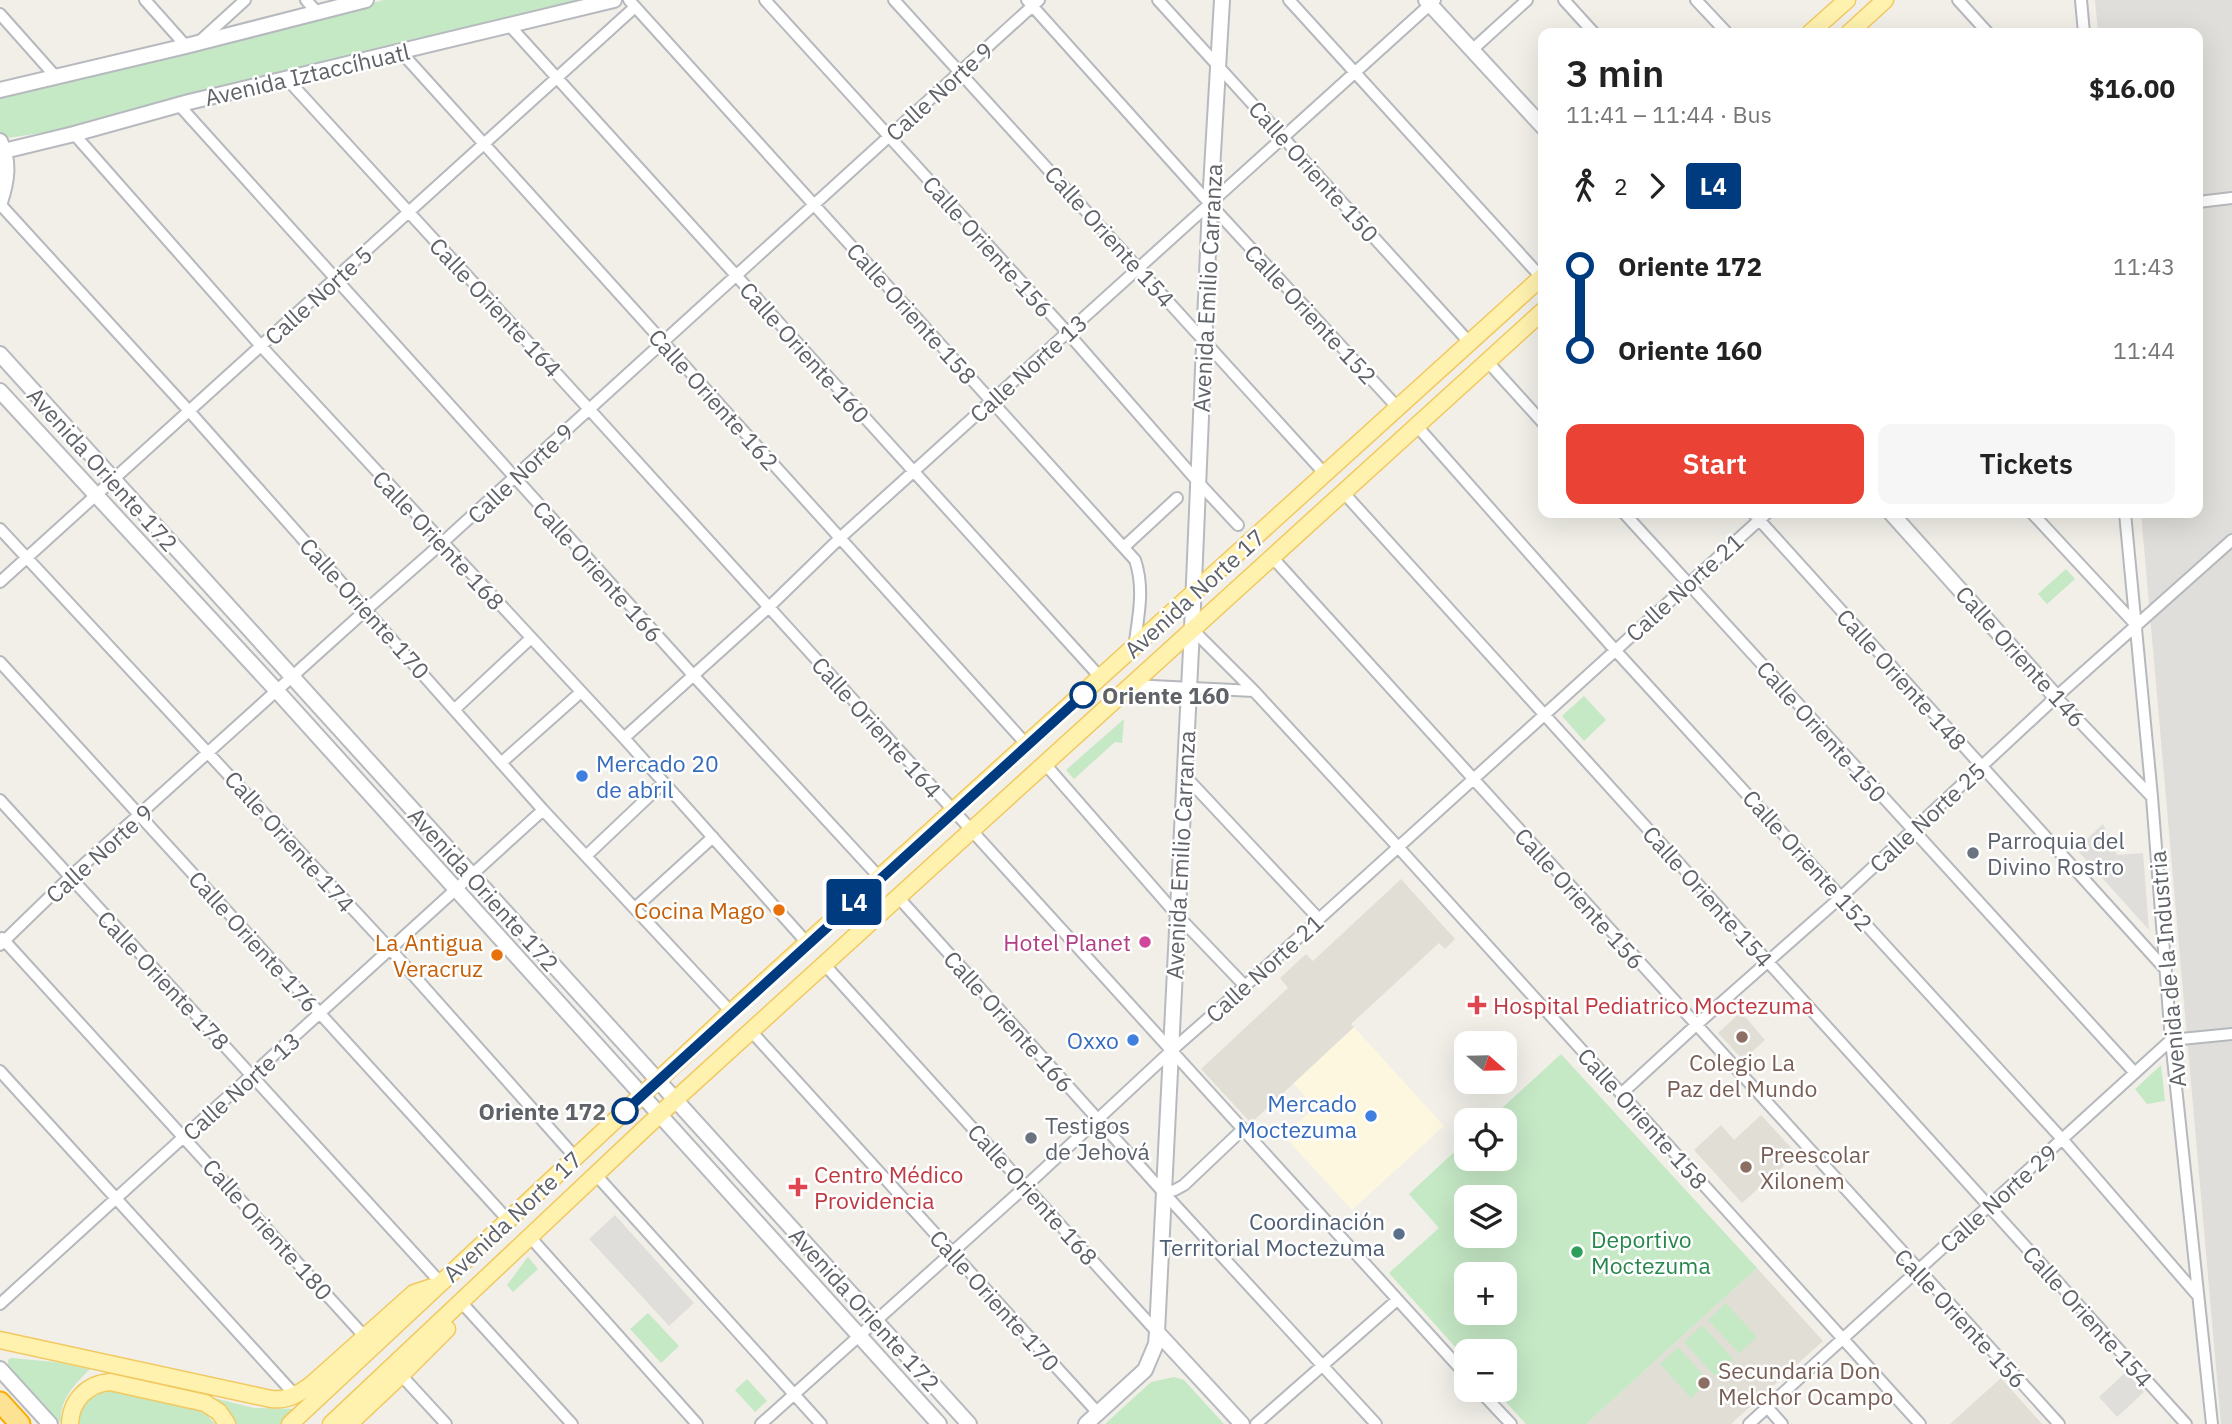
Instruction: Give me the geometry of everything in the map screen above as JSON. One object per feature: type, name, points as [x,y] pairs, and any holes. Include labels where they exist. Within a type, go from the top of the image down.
[{"type":"highway","points":[[0,1402],[20,1424]]},
{"type":"main road","points":[[1858,28],[1885,0]]},
{"type":"main road","points":[[1814,28],[1837,3]]},
{"type":"main road","name":"Avenida Norte 17","points":[[290,1424],[731,1012],[1538,280]]},
{"type":"main road","name":"Avenida Norte 17","points":[[331,1424],[676,1099],[1538,315]]},
{"type":"main road","points":[[0,1340],[271,1399],[284,1399],[312,1384],[414,1293],[441,1283]]},
{"type":"main road","points":[[349,1424],[446,1330],[461,1302]]},
{"type":"main road","points":[[70,1424],[73,1408],[80,1396],[97,1384],[110,1382],[205,1404],[219,1412],[227,1424]]},
{"type":"street","points":[[145,0],[186,46]]},
{"type":"street","points":[[200,41],[244,0]]},
{"type":"street","points":[[306,0],[317,12]]},
{"type":"street","points":[[0,90],[366,0]]},
{"type":"street","name":"Avenida Iztaccíhuatl","points":[[1,148],[74,134],[179,105],[614,0]]},
{"type":"street","name":"Calle Oriente 156","points":[[765,0],[1067,332],[1238,525]]},
{"type":"street","name":"Calle Oriente 154","points":[[894,0],[1325,474]]},
{"type":"street","name":"Calle Oriente 150","points":[[1158,0],[1469,342]]},
{"type":"street","name":"Avenida Emilio Carranza","points":[[1157,1332],[1222,0]]},
{"type":"street","points":[[1289,0],[1538,272]]},
{"type":"street","points":[[1472,50],[1527,0]]},
{"type":"street","points":[[1564,0],[1589,28]]},
{"type":"street","points":[[1696,0],[1722,28]]},
{"type":"street","points":[[1958,0],[1983,28]]},
{"type":"street","points":[[2081,0],[2084,28]]},
{"type":"street","name":"Calle Norte 9","points":[[2,940],[514,478],[1033,2]]},
{"type":"street","name":"Calle Oriente 152","points":[[1033,2],[1210,204],[1398,408]]},
{"type":"street","points":[[1431,2],[1538,122]]},
{"type":"street","name":"Calle Norte 13","points":[[624,738],[769,607],[840,538],[1431,2]]},
{"type":"street","name":"Calle Norte 5","points":[[0,582],[556,78],[632,4]]},
{"type":"street","name":"Calle Oriente 158","points":[[632,4],[1135,560],[1141,592],[1134,648]]},
{"type":"street","points":[[0,14],[56,77]]},
{"type":"street","name":"Calle Oriente 160","points":[[509,25],[1101,678]]},
{"type":"street","name":"Calle Oriente 162","points":[[401,52],[1027,745]]},
{"type":"street","name":"Calle Oriente 164","points":[[287,79],[1454,1363]]},
{"type":"street","name":"Calle Oriente 166","points":[[179,105],[692,675],[880,878]]},
{"type":"street","name":"Calle Oriente 168","points":[[74,134],[261,346],[624,738],[808,944]]},
{"type":"street","points":[[0,203],[7,173],[1,148]]},
{"type":"street","points":[[2203,201],[2232,198]]},
{"type":"street","name":"Calle Oriente 170","points":[[0,203],[367,609],[543,810],[731,1012]]},
{"type":"street","name":"Avenida Oriente 172","points":[[0,354],[291,679],[969,1424]]},
{"type":"street","points":[[1487,361],[1538,417]]},
{"type":"street","name":"Avenida Oriente 172","points":[[0,391],[276,691],[939,1424]]},
{"type":"street","name":"Calle Oriente 152","points":[[1416,425],[1615,650],[2063,1140],[2198,1296]]},
{"type":"street","name":"Calle Oriente 154","points":[[1343,492],[2186,1424]]},
{"type":"street","points":[[1124,547],[1177,498]]},
{"type":"street","name":"Calle Oriente 150","points":[[1629,518],[2135,1073]]},
{"type":"street","name":"Calle Norte 21","points":[[761,1424],[1688,584],[1757,518]]},
{"type":"street","name":"Calle Oriente 148","points":[[1763,518],[1980,766],[2166,970]]},
{"type":"street","name":"Calle Oriente 146","points":[[1896,518],[2056,696],[2152,797]]},
{"type":"street","points":[[2037,518],[2137,626]]},
{"type":"street","name":"Avenida de la Industria","points":[[2126,518],[2152,797],[2171,1040],[2212,1424]]},
{"type":"street","name":"Calle Oriente 174","points":[[0,528],[391,950],[575,1157]]},
{"type":"street","name":"Calle Norte 25","points":[[1621,1094],[1841,897],[2056,696],[2232,540]]},
{"type":"street","name":"Calle Oriente 156","points":[[1272,557],[2059,1424]]},
{"type":"street","name":"Calle Oriente 158","points":[[1192,629],[1254,691],[1398,847],[1920,1424]]},
{"type":"street","points":[[455,709],[530,639]]},
{"type":"street","name":"Calle Oriente 176","points":[[0,662],[508,1220]]},
{"type":"street","points":[[1131,685],[1254,691]]},
{"type":"street","points":[[502,763],[581,692]]},
{"type":"street","points":[[1045,764],[1177,915],[1245,986]]},
{"type":"street","points":[[1184,775],[1319,919]]},
{"type":"street","points":[[586,856],[663,783]]},
{"type":"street","name":"Calle Oriente 178","points":[[0,800],[441,1283]]},
{"type":"street","name":"Calle Norte 13","points":[[0,1304],[543,810]]},
{"type":"street","points":[[635,908],[713,837]]},
{"type":"street","name":"Calle Oriente 166","points":[[898,897],[1164,1194],[1376,1424]]},
{"type":"street","name":"Calle Oriente 180","points":[[2,940],[365,1337]]},
{"type":"street","name":"Calle Oriente 168","points":[[824,964],[1242,1424]]},
{"type":"street","name":"Calle Oriente 170","points":[[751,1031],[1098,1413]]},
{"type":"street","points":[[2171,1040],[2232,1034]]},
{"type":"street","name":"Calle Norte 29","points":[[1749,1424],[2171,1040]]},
{"type":"street","points":[[0,1071],[295,1395]]},
{"type":"street","points":[[1164,1194],[1184,1185],[1242,1130]]},
{"type":"street","points":[[596,1175],[821,1424]]},
{"type":"street","points":[[530,1237],[696,1424]]},
{"type":"street","points":[[1255,1424],[1397,1300]]},
{"type":"street","points":[[461,1302],[572,1424]]},
{"type":"street","points":[[1086,1424],[1145,1370],[1156,1344],[1157,1332]]},
{"type":"street","points":[[0,1369],[50,1424]]},
{"type":"street","points":[[401,1375],[446,1424]]},
{"type":"street","points":[[1490,1402],[1511,1424]]},
{"type":"street","points":[[1767,1407],[1782,1424]]},
{"type":"shaded area","points":[[2095,0],[2232,0],[2232,1424],[2221,1424],[2141,518],[2203,518],[2203,28],[2098,28]]},
{"type":"shaded area","points":[[2103,824],[2117,855],[2143,853],[2149,930],[2076,849]]},
{"type":"shaded area","points":[[1401,879],[1455,939],[1445,949],[1439,943],[1351,1024],[1354,1027],[1251,1123],[1201,1069],[1288,988],[1280,978],[1306,954],[1313,961]]},
{"type":"shaded area","name":"Colegio La Paz del Mundo","points":[[1741,1012],[1765,1040],[1743,1060],[1718,1033]]},
{"type":"shaded area","name":"Mercado Moctezuma","points":[[1354,1027],[1444,1126],[1352,1210],[1284,1136],[1315,1107],[1293,1083]]},
{"type":"shaded area","name":"Preescolar Xilonem","points":[[1761,1115],[1797,1154],[1742,1203],[1694,1150],[1721,1125],[1734,1140]]},
{"type":"shaded area","points":[[615,1215],[694,1303],[669,1326],[589,1239]]},
{"type":"shaded area","name":"Secundaria Don Melchor Ocampo","points":[[1757,1268],[1823,1341],[1731,1424],[1586,1424]]},
{"type":"shaded area","points":[[2126,1372],[2144,1392],[2117,1417],[2099,1397]]},
{"type":"shaded area","points":[[2001,1378],[2042,1424],[1950,1424],[1961,1414]]},
{"type":"green space","points":[[384,0],[590,0],[69,129],[0,139],[0,96]]},
{"type":"green space","points":[[2066,569],[2075,579],[2047,604],[2038,594]]},
{"type":"green space","points":[[1584,696],[1606,720],[1584,741],[1562,716]]},
{"type":"green space","points":[[1124,719],[1122,743],[1115,742],[1074,779],[1066,770]]},
{"type":"green space","name":"Deportivo Moctezuma","points":[[1561,1054],[1757,1268],[1586,1424],[1526,1424],[1506,1402],[1517,1402],[1517,1339],[1454,1339],[1454,1346],[1389,1273],[1439,1228],[1409,1194],[1454,1152],[1454,1171],[1517,1171],[1517,1108],[1502,1108]]},
{"type":"green space","points":[[2161,1065],[2165,1101],[2147,1104],[2135,1089]]},
{"type":"green space","points":[[528,1257],[538,1269],[513,1292],[507,1285]]},
{"type":"green space","points":[[1726,1303],[1757,1337],[1739,1353],[1708,1320]]},
{"type":"green space","points":[[648,1313],[679,1346],[661,1363],[630,1329]]},
{"type":"green space","points":[[1702,1325],[1733,1359],[1715,1376],[1684,1342]]},
{"type":"green space","points":[[1678,1347],[1709,1381],[1691,1398],[1660,1364]]},
{"type":"green space","points":[[11,1358],[55,1362],[90,1369],[65,1400],[61,1423],[8,1365]]},
{"type":"green space","points":[[1174,1377],[1184,1380],[1224,1424],[1105,1424],[1151,1382]]},
{"type":"green space","points":[[747,1379],[767,1401],[755,1412],[735,1390]]},
{"type":"green space","points":[[118,1391],[200,1411],[215,1424],[79,1424],[85,1402],[95,1395]]},
{"type":"green space","points":[[206,1396],[254,1408],[300,1409],[283,1424],[232,1424]]},
{"type":"bus line","name":"L4","points":[[625,1111],[1083,695]]},
{"type":"place","name":"Oriente 160","points":[[1083,695]]},
{"type":"place","name":"Mercado 20 de abril","points":[[582,776]]},
{"type":"place","name":"Parroquia del Divino Rostro","points":[[1973,853]]},
{"type":"place","name":"Cocina Mago","points":[[779,910]]},
{"type":"place","name":"Hotel Planet","points":[[1145,942]]},
{"type":"place","name":"La Antigua Veracruz","points":[[497,955]]},
{"type":"place","name":"Hospital Pediatrico Moctezuma","points":[[1477,1005]]},
{"type":"place","name":"Colegio La Paz del Mundo","points":[[1742,1037]]},
{"type":"place","name":"Oxxo","points":[[1133,1040]]},
{"type":"place","name":"Oriente 172","points":[[625,1111]]},
{"type":"place","name":"Mercado Moctezuma","points":[[1371,1116]]},
{"type":"place","name":"Testigos de Jehová","points":[[1031,1138]]},
{"type":"place","name":"Preescolar Xilonem","points":[[1746,1167]]},
{"type":"place","name":"Centro Médico Providencia","points":[[798,1187]]},
{"type":"place","name":"Coordinación Territorial Moctezuma","points":[[1399,1234]]},
{"type":"place","name":"Deportivo Moctezuma","points":[[1577,1252]]},
{"type":"place","name":"Secundaria Don Melchor Ocampo","points":[[1704,1383]]}]
